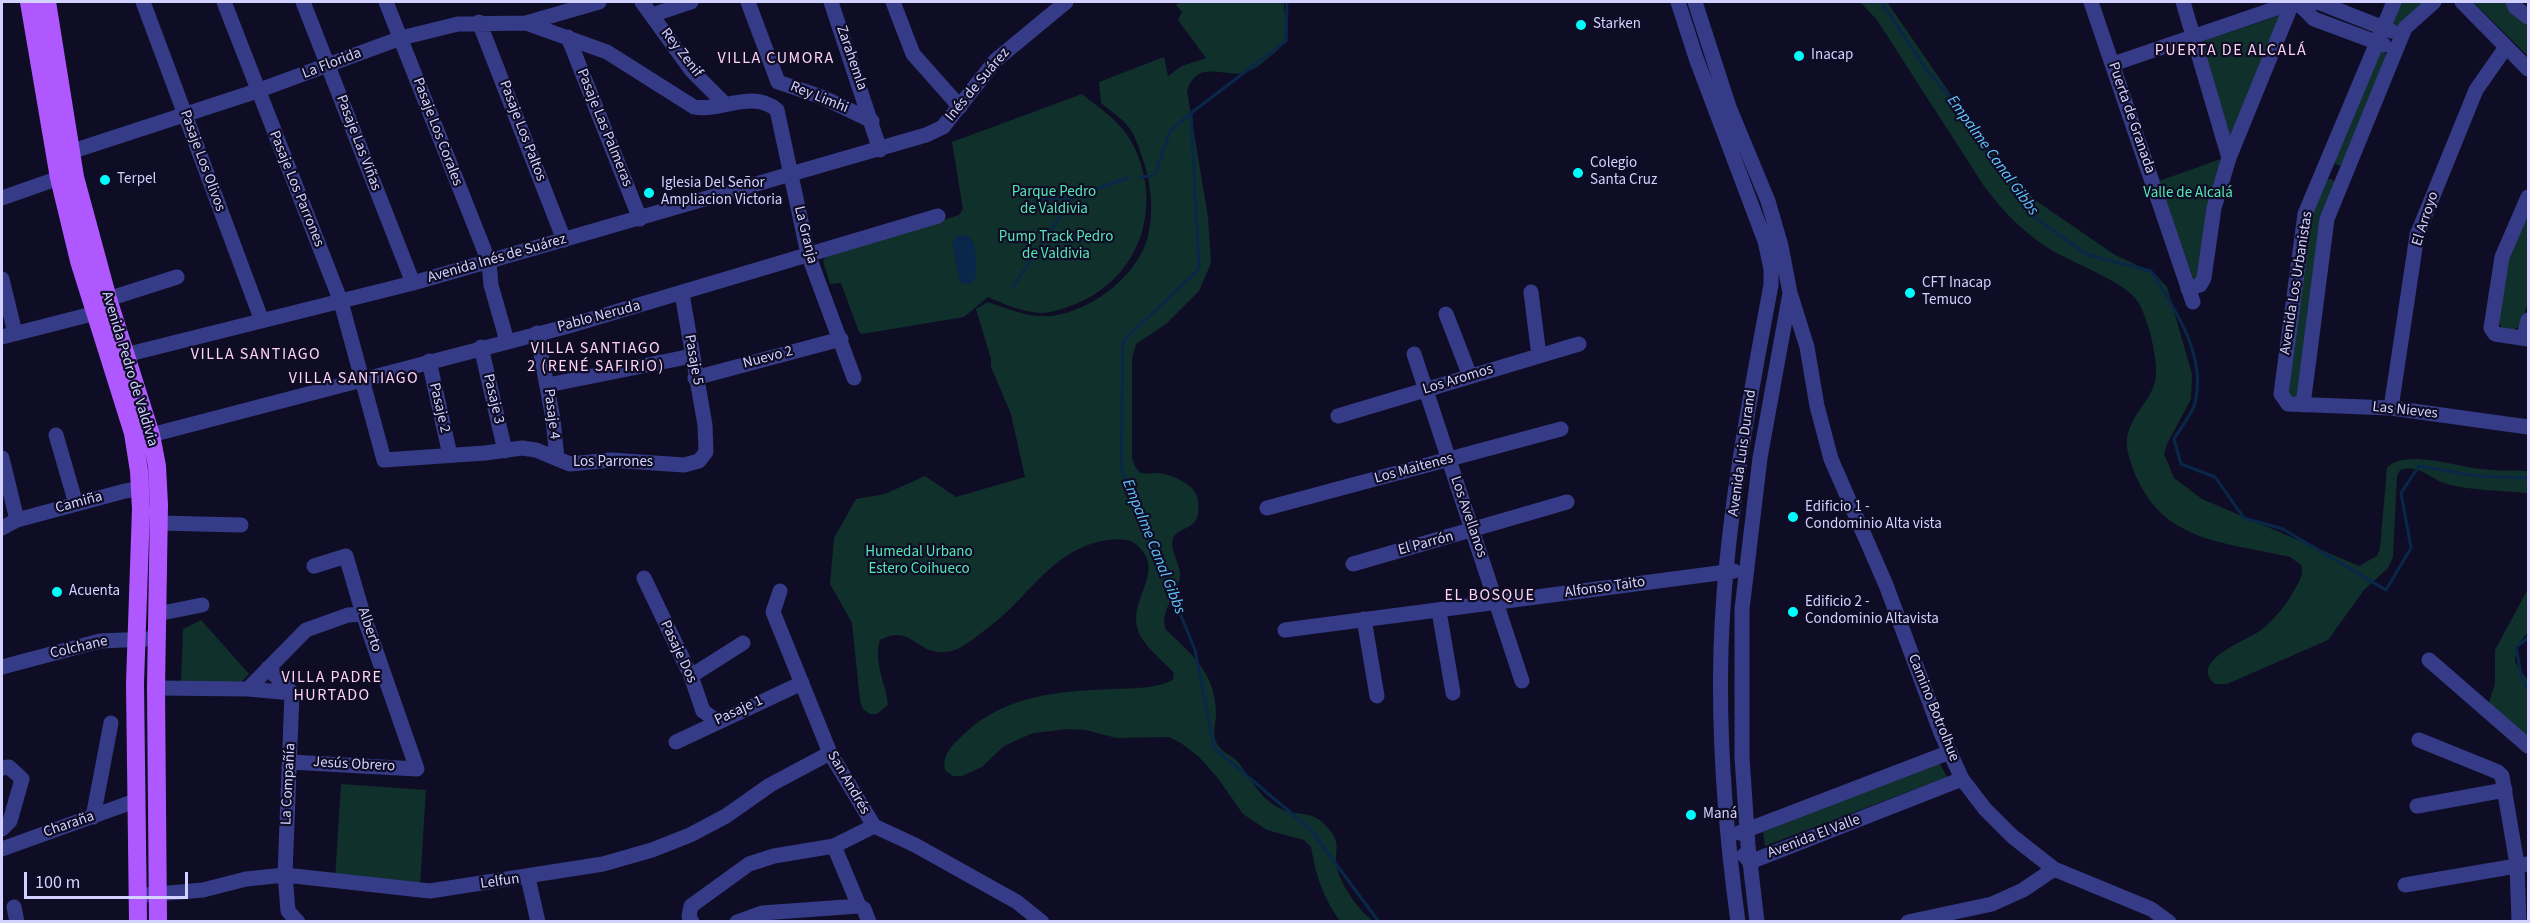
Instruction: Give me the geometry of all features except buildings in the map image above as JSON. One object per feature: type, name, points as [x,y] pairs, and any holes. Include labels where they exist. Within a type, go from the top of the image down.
[{"type":"main road","name":"Avenida Pedro de Valdivia","points":[[30,2],[67,177],[102,306],[119,357],[151,435],[159,485],[158,639],[151,895],[158,921]]},
{"type":"main road","name":"Avenida Pedro de Valdivia","points":[[47,2],[70,152],[67,177]]},
{"type":"main road","name":"Avenida Pedro de Valdivia","points":[[119,357],[133,433],[139,489],[136,809],[138,921]]},
{"type":"main road","points":[[136,809],[141,824],[151,895],[146,921]]},
{"type":"street","name":"Pasaje Los Olivos","points":[[143,2],[262,321]]},
{"type":"street","name":"Pasaje Los Parrones","points":[[224,2],[341,302],[364,378]]},
{"type":"street","name":"Pasaje Las Viñas","points":[[303,2],[413,283]]},
{"type":"street","name":"Pasaje Los Corales","points":[[386,2],[489,262],[491,285],[507,341]]},
{"type":"street","name":"La Florida","points":[[70,152],[257,91],[400,38],[450,26],[479,22],[526,23],[599,2]]},
{"type":"street","name":"Rey Zenif","points":[[642,2],[692,71],[724,103]]},
{"type":"street","points":[[652,15],[691,2]]},
{"type":"street","name":"Rey Limhi","points":[[748,2],[778,82],[822,97],[872,121]]},
{"type":"street","name":"Zarahemla","points":[[831,2],[880,150]]},
{"type":"street","points":[[893,2],[913,54],[960,107]]},
{"type":"street","name":"Inés de Suárez","points":[[880,150],[943,127],[996,60],[1066,2]]},
{"type":"street","name":"Avenida Luis Durand","points":[[1678,2],[1696,58],[1765,241],[1771,269],[1741,455],[1726,571],[1721,675],[1728,837],[1738,921]]},
{"type":"street","name":"Avenida Luis Durand","points":[[1695,2],[1716,69],[1768,201],[1781,246],[1790,293],[1760,458],[1746,572],[1740,675],[1747,830],[1757,921]]},
{"type":"street","name":"Puerta de Granada","points":[[2091,2],[2191,296],[2204,278],[2214,208],[2229,158]]},
{"type":"street","points":[[2182,2],[2229,158]]},
{"type":"street","points":[[2113,64],[2277,8],[2318,2],[2383,28],[2398,43]]},
{"type":"street","name":"Avenida Los Urbanistas","points":[[2283,400],[2281,394],[2305,214],[2394,2]]},
{"type":"street","name":"Avenida Los Urbanistas","points":[[2303,405],[2327,219],[2405,28],[2434,2]]},
{"type":"street","points":[[2462,2],[2529,69]]},
{"type":"street","points":[[2513,2],[2515,7],[2529,17]]},
{"type":"street","points":[[2296,6],[2314,19],[2376,42],[2398,43]]},
{"type":"street","points":[[2229,158],[2296,6]]},
{"type":"street","name":"Pasaje Los Paltos","points":[[479,22],[564,240]]},
{"type":"street","name":"La Granja","points":[[526,23],[607,52],[694,106],[706,108],[724,103],[750,101],[771,105],[777,110],[808,254],[854,378]]},
{"type":"street","name":"Pasaje Las Palmeras","points":[[568,37],[640,219]]},
{"type":"street","name":"El Arroyo","points":[[2391,408],[2417,235],[2476,90],[2506,47]]},
{"type":"street","points":[[1696,58],[1707,59],[1716,69]]},
{"type":"street","name":"Avenida Inés de Suárez","points":[[119,357],[413,283],[880,150]]},
{"type":"street","points":[[2324,168],[2344,176]]},
{"type":"street","points":[[2,198],[67,177]]},
{"type":"street","points":[[2529,197],[2502,257],[2491,328],[2495,334],[2526,339],[2529,320]]},
{"type":"street","name":"Pablo Neruda","points":[[151,435],[682,294],[938,216]]},
{"type":"street","points":[[2,279],[8,335],[102,306],[177,277]]},
{"type":"street","points":[[1531,292],[1539,356]]},
{"type":"street","name":"Camino Botrolhue","points":[[1790,293],[1807,347],[1817,406],[1831,459],[1962,779],[1985,809],[2012,836],[2054,869],[2151,909],[2169,921]]},
{"type":"street","name":"Pasaje 5","points":[[682,294],[705,425]]},
{"type":"street","points":[[1446,314],[1470,376]]},
{"type":"street","name":"Pasaje 4","points":[[537,333],[548,385],[557,459]]},
{"type":"street","name":"Nuevo 2","points":[[695,378],[841,339]]},
{"type":"street","name":"Los Aromos","points":[[1338,416],[1579,344]]},
{"type":"street","name":"Pasaje 3","points":[[481,347],[505,451]]},
{"type":"street","name":"Los Avellanos","points":[[1414,354],[1522,681]]},
{"type":"street","points":[[548,385],[692,356]]},
{"type":"street","name":"Pasaje 2","points":[[429,361],[450,455]]},
{"type":"street","name":"Los Parrones","points":[[364,378],[384,460],[522,448],[536,450],[570,464],[611,460],[684,465],[699,461],[706,452],[705,425]]},
{"type":"street","name":"Las Nieves","points":[[2283,400],[2288,404],[2391,408],[2529,427]]},
{"type":"street","name":"Los Maitenes","points":[[1267,508],[1561,429]]},
{"type":"street","points":[[56,435],[76,504]]},
{"type":"street","points":[[2,458],[17,520]]},
{"type":"street","name":"Camiña","points":[[2,528],[17,520],[159,485]]},
{"type":"street","name":"El Parrón","points":[[1353,564],[1567,502]]},
{"type":"street","points":[[158,523],[241,525]]},
{"type":"street","name":"Alberto","points":[[314,566],[346,556],[363,614],[417,769]]},
{"type":"street","name":"Alfonso Taito","points":[[1285,630],[1726,571],[1746,572]]},
{"type":"street","name":"Pasaje Dos","points":[[644,578],[691,676],[704,711],[717,721]]},
{"type":"street","name":"San Andrés","points":[[780,591],[773,612],[830,753],[874,826],[915,845],[1017,902],[1042,921]]},
{"type":"street","points":[[157,614],[202,604]]},
{"type":"street","points":[[1438,611],[1453,693]]},
{"type":"street","points":[[248,689],[306,630],[348,615],[363,614]]},
{"type":"street","points":[[1364,620],[1377,696]]},
{"type":"street","name":"Colchane","points":[[2,667],[100,641],[158,639]]},
{"type":"street","points":[[691,676],[743,644]]},
{"type":"street","points":[[2429,660],[2529,746]]},
{"type":"street","points":[[268,668],[292,693]]},
{"type":"street","name":"Pasaje 1","points":[[676,742],[802,683]]},
{"type":"street","points":[[156,688],[248,689],[292,693]]},
{"type":"street","name":"La Compañía","points":[[292,693],[285,875],[292,918]]},
{"type":"street","points":[[93,817],[111,723]]},
{"type":"street","points":[[2419,740],[2498,772],[2502,776],[2523,864],[2519,921]]},
{"type":"street","name":"Avenida El Valle","points":[[1950,752],[1728,837],[1750,862],[1962,779]]},
{"type":"street","name":"Lelfun","points":[[151,895],[203,890],[246,879],[285,875],[430,891],[528,878],[603,864],[652,850],[690,835],[726,816],[770,785],[830,753]]},
{"type":"street","name":"Jesús Obrero","points":[[290,762],[417,769]]},
{"type":"street","points":[[2,768],[9,767],[22,779],[10,821],[2,830],[4,848]]},
{"type":"street","points":[[2417,806],[2505,790]]},
{"type":"street","name":"Charaña","points":[[4,848],[93,817],[136,809]]},
{"type":"street","points":[[692,921],[689,916],[691,906],[749,864],[774,856],[834,846],[874,826]]},
{"type":"street","points":[[834,846],[859,906],[864,909],[869,921]]},
{"type":"street","points":[[2405,885],[2523,864]]},
{"type":"street","points":[[1908,921],[1992,904],[2023,890],[2054,869]]},
{"type":"street","points":[[528,878],[538,921]]},
{"type":"street","points":[[737,921],[762,913],[805,915],[859,906]]},
{"type":"green space","name":"Humedal Urbano Estero Coihueco","points":[[1181,2],[1284,2],[1286,30],[1285,39],[1277,51],[1254,69],[1235,74],[1204,72],[1191,81],[1187,91],[1208,217],[1211,263],[1199,291],[1166,324],[1136,344],[1132,358],[1132,458],[1135,465],[1141,473],[1168,475],[1188,485],[1197,496],[1199,508],[1195,522],[1176,534],[1173,539],[1172,547],[1180,574],[1177,589],[1167,609],[1164,622],[1166,630],[1201,666],[1212,687],[1216,713],[1214,735],[1220,748],[1238,762],[1271,803],[1285,811],[1312,816],[1325,824],[1336,841],[1336,864],[1341,880],[1355,903],[1373,921],[1340,921],[1321,886],[1311,847],[1304,840],[1267,830],[1243,814],[1217,777],[1199,757],[1169,737],[1116,738],[1086,730],[1069,729],[1033,733],[1004,746],[982,767],[962,776],[953,776],[945,770],[946,755],[963,735],[996,711],[1014,703],[1073,691],[1144,688],[1173,680],[1174,673],[1146,644],[1137,628],[1138,604],[1146,583],[1148,563],[1141,548],[1133,542],[1120,539],[1109,540],[1072,552],[1043,575],[1004,615],[956,650],[940,652],[930,650],[900,635],[880,640],[878,657],[888,705],[877,714],[870,714],[863,709],[860,700],[852,623],[830,584],[834,538],[856,499],[885,494],[925,476],[956,497],[1025,477],[1011,414],[991,367],[991,359],[976,309],[988,302],[1035,316],[1066,313],[1108,292],[1131,269],[1149,234],[1151,194],[1147,175],[1132,133],[1120,118],[1101,103],[1099,82],[1164,57],[1168,76],[1182,66],[1206,58],[1178,20],[1182,12],[1176,5]]},
{"type":"green space","points":[[1860,2],[1887,2],[1980,137],[2035,200],[2115,255],[2154,273],[2167,287],[2192,374],[2191,399],[2164,454],[2174,478],[2202,499],[2359,566],[2377,556],[2380,548],[2387,468],[2395,462],[2418,459],[2482,469],[2528,471],[2528,493],[2462,487],[2444,483],[2418,470],[2400,470],[2397,476],[2393,557],[2388,568],[2364,590],[2328,640],[2227,684],[2215,684],[2209,675],[2209,667],[2214,659],[2261,630],[2276,616],[2299,582],[2302,574],[2301,565],[2290,557],[2218,542],[2196,535],[2177,525],[2160,512],[2145,493],[2133,469],[2127,442],[2131,425],[2150,393],[2156,374],[2152,341],[2138,302],[2123,287],[2043,244],[2007,214],[1984,186],[1877,20]]},
{"type":"green space","points":[[2398,2],[2424,2],[2398,29],[2390,22]]},
{"type":"green space","points":[[2473,2],[2510,2],[2515,15],[2528,25],[2528,56]]},
{"type":"green space","points":[[2281,15],[2232,136],[2227,133],[2200,42]]},
{"type":"green space","points":[[2384,51],[2388,59],[2345,163],[2340,166],[2333,163],[2376,54]]},
{"type":"green space","name":"Parque Pedro de Valdivia","points":[[1082,94],[1109,115],[1131,141],[1141,164],[1146,188],[1146,211],[1142,234],[1133,255],[1119,273],[1102,290],[1080,302],[1055,311],[1040,313],[1027,311],[988,297],[964,317],[862,334],[859,332],[841,283],[830,284],[823,261],[826,257],[959,215],[963,209],[952,142]]},
{"type":"green space","name":"Valle de Alcalá","points":[[2223,159],[2197,282],[2194,281],[2159,181]]},
{"type":"green space","points":[[2331,179],[2336,183],[2299,397],[2295,401],[2286,396],[2311,215],[2325,180]]},
{"type":"green space","points":[[2528,212],[2528,301],[2521,326],[2509,332],[2503,330],[2499,323],[2506,264]]},
{"type":"green space","points":[[2528,589],[2528,632],[2517,646],[2515,662],[2528,681],[2528,739],[2488,707],[2495,683],[2495,650]]},
{"type":"green space","points":[[201,620],[249,674],[240,683],[181,683],[183,629]]},
{"type":"green space","points":[[1939,762],[1947,777],[1765,846],[1763,832]]},
{"type":"green space","points":[[341,784],[426,790],[420,886],[335,880]]},
{"type":"water","points":[[957,236],[970,237],[976,254],[976,275],[972,284],[960,283],[952,243]]},
{"type":"waterway","name":"Empalme Canal Gibbs","points":[[1287,2],[1286,41],[1191,113],[1199,269],[1123,341],[1121,468],[1195,650],[1214,748],[1310,829],[1379,922]]},
{"type":"waterway","name":"Empalme Canal Gibbs","points":[[1881,2],[1926,69],[1970,120],[1990,155],[2037,219],[2088,255],[2151,271],[2179,317],[2193,351],[2197,368],[2198,385],[2195,403],[2189,417],[2174,439],[2181,464],[2215,477],[2244,518],[2283,529],[2386,590],[2411,548],[2401,493],[2419,466],[2476,476],[2528,478]]},
{"type":"waterway","points":[[1140,177],[1152,176],[1156,172],[1170,131],[1191,113]]},
{"type":"waterway","points":[[1043,200],[1073,197],[1128,178]]},
{"type":"waterway","points":[[1013,287],[1073,197]]},
{"type":"waterway","name":"Empalme Canal Gibbs","points":[[2528,638],[2516,647],[2522,680],[2528,689]]},
{"type":"place","name":"Starken","points":[[1581,25]]},
{"type":"place","name":"Inacap","points":[[1799,56]]},
{"type":"place","name":"Colegio Santa Cruz","points":[[1578,173]]},
{"type":"place","name":"Terpel","points":[[105,180]]},
{"type":"place","name":"Iglesia Del Señor Ampliacion Victoria","points":[[649,193]]},
{"type":"place","name":"CFT Inacap Temuco","points":[[1910,293]]},
{"type":"place","name":"Edificio 1 - Condominio Alta vista","points":[[1793,517]]},
{"type":"place","name":"Acuenta","points":[[57,592]]},
{"type":"place","name":"Edificio 2 - Condominio Altavista","points":[[1793,612]]},
{"type":"place","name":"Maná","points":[[1691,815]]},
{"type":"district","name":"PUERTA DE ALCALÁ","points":[[2231,51]]},
{"type":"district","name":"VILLA CUMORA","points":[[776,59]]},
{"type":"district","name":"VILLA SANTIAGO","points":[[256,355]]},
{"type":"district","name":"VILLA SANTIAGO 2 (RENÉ SAFIRIO)","points":[[596,358]]},
{"type":"district","name":"VILLA SANTIAGO","points":[[354,379]]},
{"type":"district","name":"EL BOSQUE","points":[[1490,596]]},
{"type":"district","name":"VILLA PADRE HURTADO","points":[[332,687]]},
{"type":"park label","name":"Pump Track Pedro de Valdivia","points":[[1056,246]]}]
